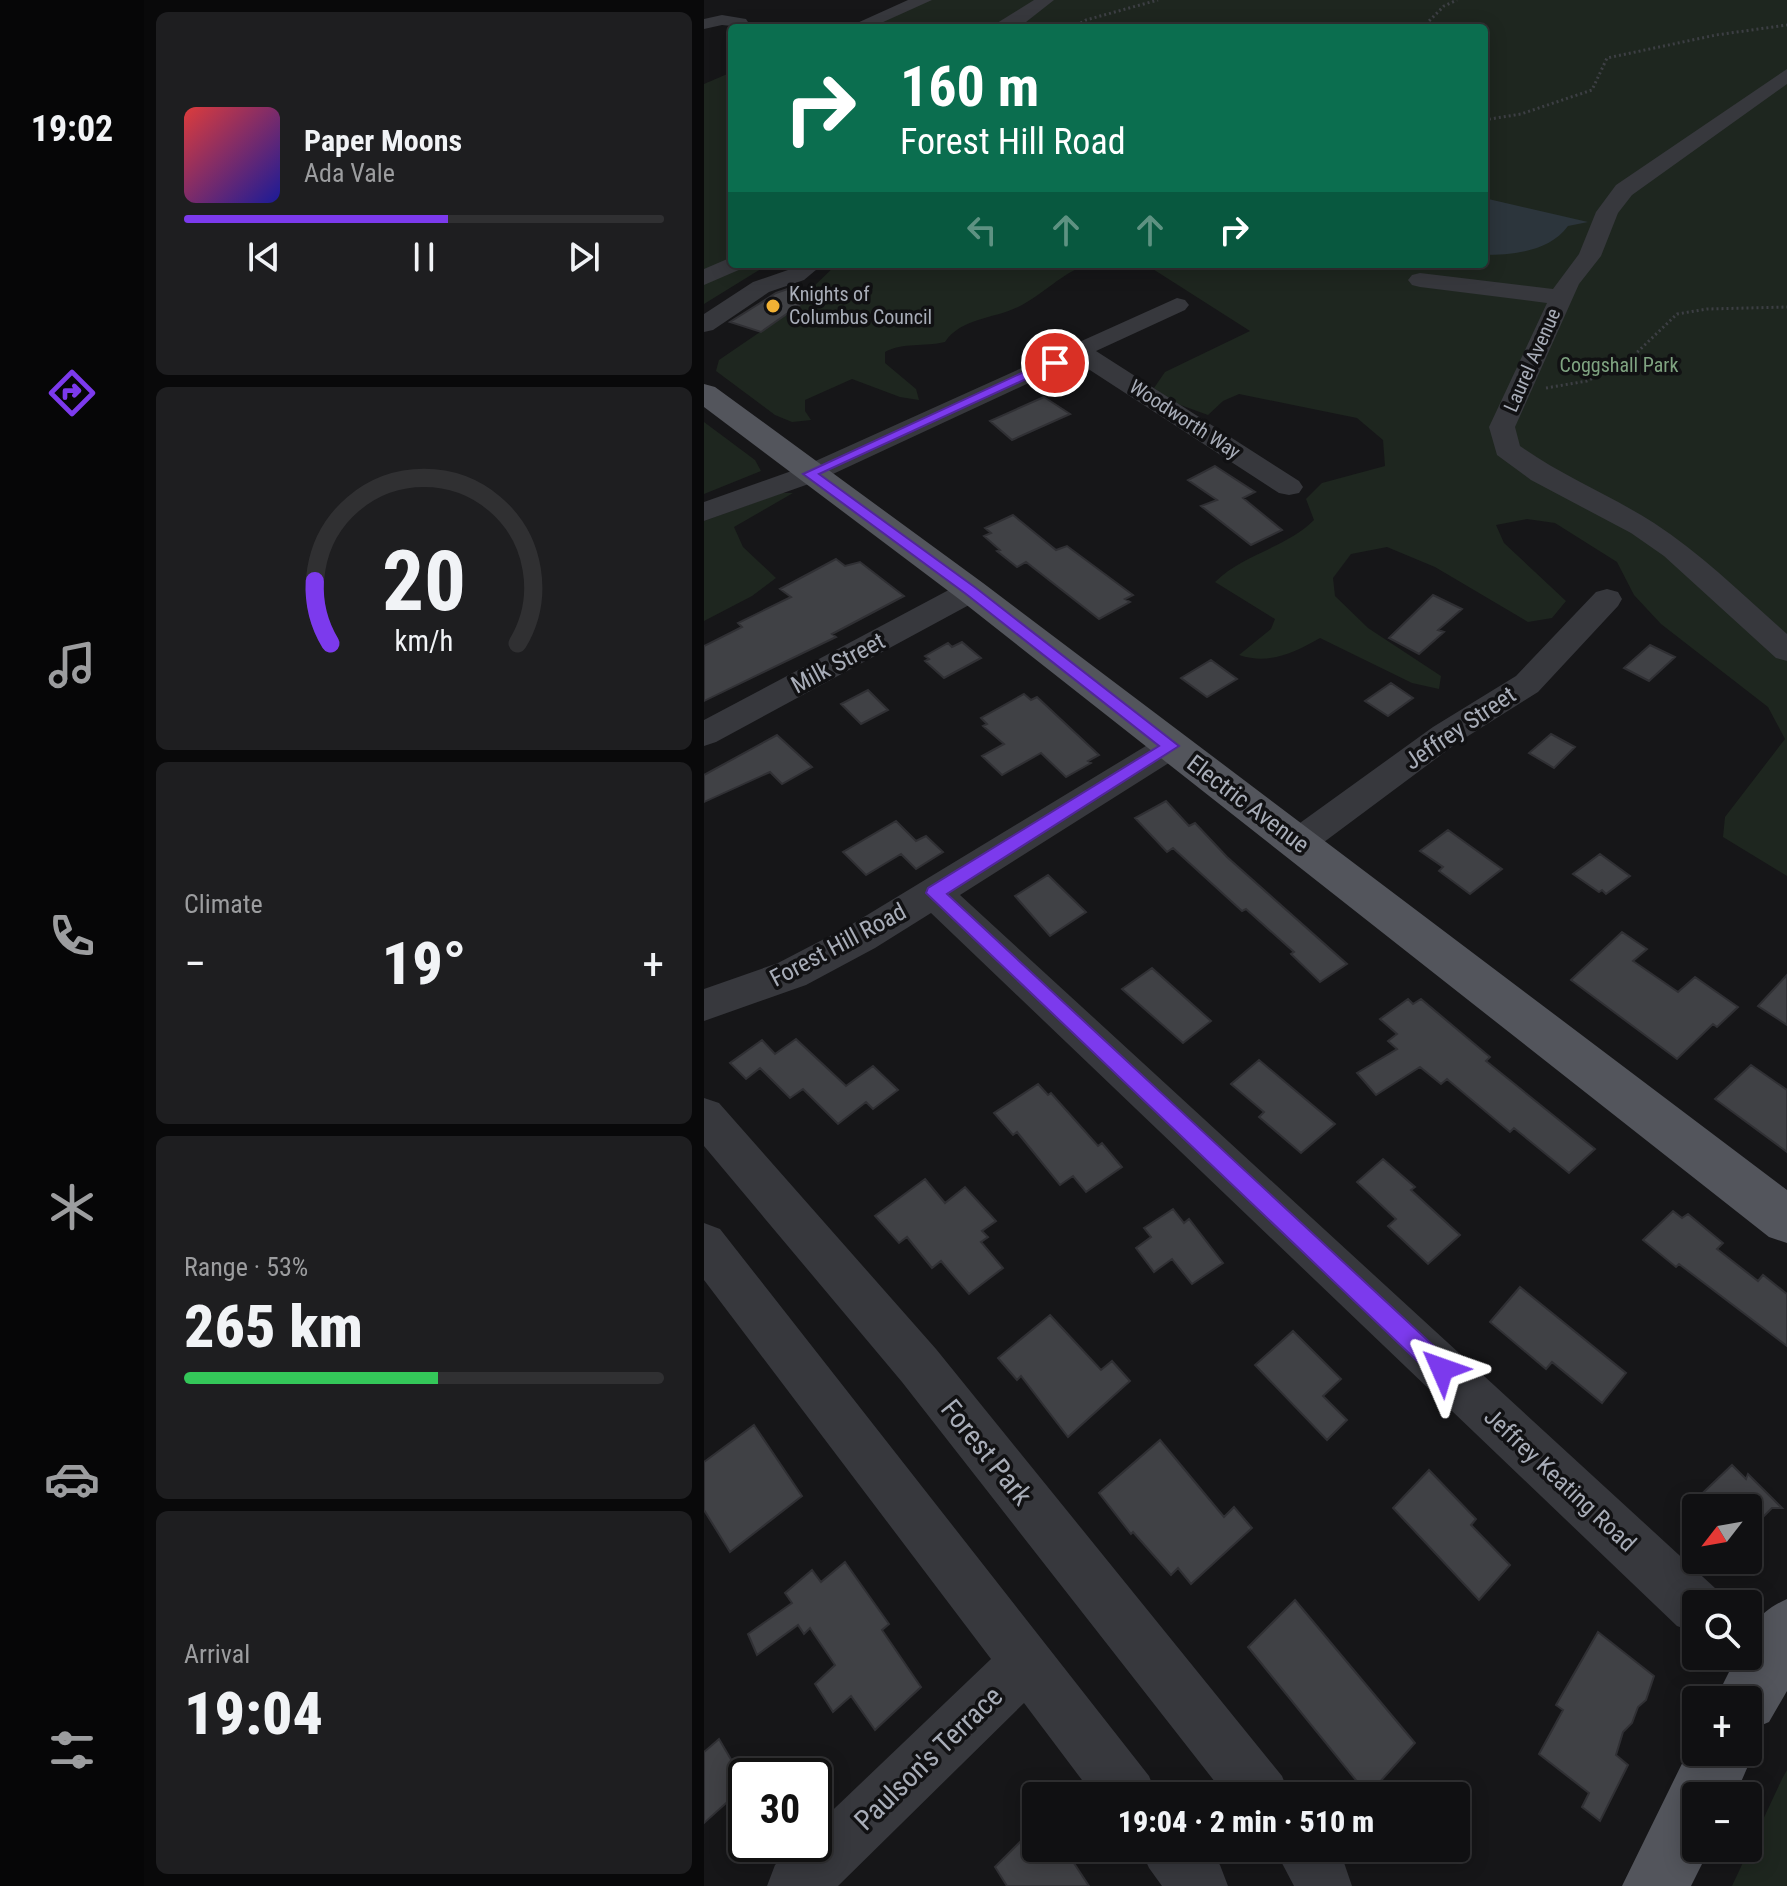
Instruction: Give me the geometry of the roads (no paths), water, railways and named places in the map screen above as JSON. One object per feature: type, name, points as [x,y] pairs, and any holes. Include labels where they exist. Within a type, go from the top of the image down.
[{"type":"main road","name":"Electric Avenue","points":[[704,393],[971,591],[1787,1220]]},
{"type":"main road","points":[[1656,1886],[1682,1833]]},
{"type":"street","points":[[865,24],[923,0]]},
{"type":"street","points":[[1009,24],[1045,0]]},
{"type":"street","points":[[716,29],[735,21],[738,24]]},
{"type":"street","name":"Laurel Avenue","points":[[1787,75],[1776,79],[1739,111],[1697,135],[1624,190],[1607,212],[1590,256],[1568,282],[1560,297],[1502,427],[1507,449],[1541,474],[1641,527],[1674,550],[1787,651]]},
{"type":"street","points":[[704,278],[728,266]]},
{"type":"street","points":[[704,344],[711,337],[704,327],[761,287],[796,275],[806,268]]},
{"type":"street","points":[[1420,280],[1560,297]]},
{"type":"street","points":[[704,512],[810,474],[1177,305]]},
{"type":"street","name":"Woodworth Way","points":[[1080,352],[1289,487]]},
{"type":"street","name":"Milk Street","points":[[704,734],[971,591]]},
{"type":"street","name":"Jeffrey Street","points":[[1299,842],[1445,735],[1527,684],[1607,599]]},
{"type":"street","name":"Forest Hill Road","points":[[707,999],[771,982],[814,964],[1171,746]]},
{"type":"street","name":"Jeffrey Keating Road","points":[[934,893],[1682,1594]]},
{"type":"street","name":"Forest Park","points":[[704,1116],[794,1216],[1107,1599],[1251,1782]]},
{"type":"street","points":[[704,1244],[1118,1782]]},
{"type":"street","name":"Paulson's Terrace","points":[[796,1886],[1026,1663]]},
{"type":"street","points":[[1180,1862],[1199,1886]]},
{"type":"street","points":[[1313,1862],[1323,1886]]},
{"type":"place","name":"Knights of Columbus Council","points":[[773,306]]},
{"type":"park label","name":"Coggshall Park","points":[[1619,365]]}]
